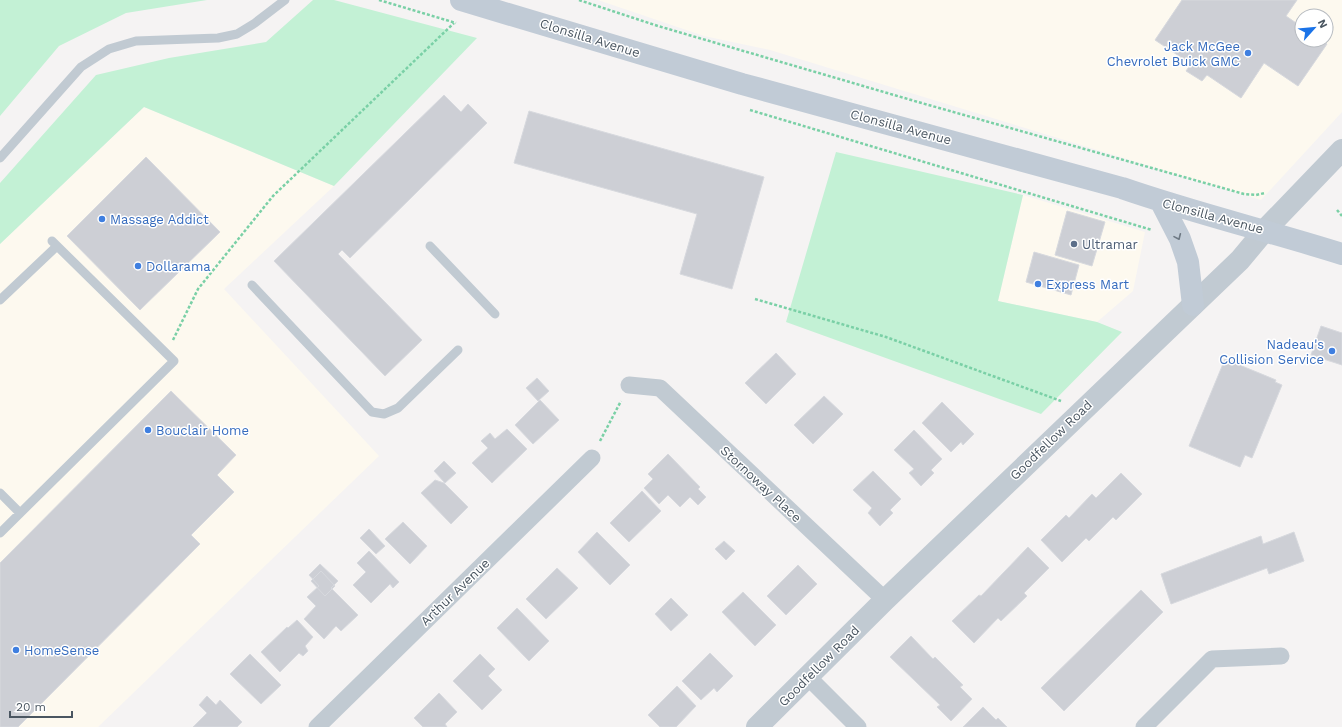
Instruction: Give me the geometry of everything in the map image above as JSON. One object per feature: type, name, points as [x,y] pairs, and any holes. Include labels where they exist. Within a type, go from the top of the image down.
[{"type":"main road","name":"Clonsilla Avenue","points":[[461,0],[742,84],[919,131],[1122,188],[1161,202],[1265,230],[1342,254]]},
{"type":"main road","points":[[1161,202],[1180,239],[1188,262],[1193,305]]},
{"type":"street","name":"Goodfellow Road","points":[[757,727],[884,600],[1240,260],[1265,230],[1342,150]]},
{"type":"street","name":"Stornoway Place","points":[[629,385],[660,388],[884,600]]},
{"type":"street","name":"Arthur Avenue","points":[[318,727],[592,458]]},
{"type":"street","points":[[1144,727],[1212,659],[1282,656]]},
{"type":"street","points":[[808,677],[858,727]]},
{"type":"lane","points":[[270,10],[272,0]]},
{"type":"lane","points":[[0,158],[81,67],[109,49],[136,41],[218,38],[238,34],[285,0]]},
{"type":"lane","points":[[0,300],[54,244],[174,360],[0,532]]},
{"type":"lane","points":[[430,246],[495,314]]},
{"type":"lane","points":[[252,285],[372,412],[384,414],[398,408],[458,350]]},
{"type":"lane","points":[[0,493],[20,513]]},
{"type":"path","points":[[379,0],[462,25]]},
{"type":"path","points":[[579,0],[658,26],[918,102],[1244,194],[1256,195],[1265,192]]},
{"type":"path","points":[[166,353],[198,289],[273,196],[455,22]]},
{"type":"path","points":[[744,108],[1180,239]]},
{"type":"path","points":[[1337,210],[1342,216]]},
{"type":"path","points":[[755,299],[886,337],[1084,410]]},
{"type":"path","points":[[592,458],[629,385]]},
{"type":"shaded area","points":[[598,0],[1342,0],[1342,112],[1261,200],[770,50],[704,36]]},
{"type":"shaded area","points":[[144,107],[334,186],[224,289],[379,456],[98,727],[0,727],[0,244]]},
{"type":"shaded area","points":[[1023,195],[1145,232],[1133,291],[1097,322],[998,301]]},
{"type":"green space","points":[[0,0],[207,0],[126,13],[59,46],[0,116]]},
{"type":"green space","points":[[313,0],[334,0],[477,38],[334,186],[144,107],[0,244],[0,183],[96,75],[169,58],[266,42]]},
{"type":"green space","points":[[836,152],[1023,195],[998,301],[1097,322],[1122,332],[1041,414],[786,322]]},
{"type":"building","name":"Jack McGee Chevrolet Buick GMC","points":[[1182,0],[1297,0],[1286,16],[1294,22],[1294,48],[1324,48],[1298,86],[1264,63],[1241,98],[1207,75],[1202,81],[1186,71],[1191,64],[1155,40]]},
{"type":"building","points":[[444,95],[461,112],[468,104],[487,123],[350,258],[342,250],[338,254],[422,340],[385,376],[274,261]]},
{"type":"building","points":[[529,111],[764,177],[732,289],[680,274],[697,214],[514,163]]},
{"type":"building","points":[[146,157],[220,232],[140,310],[67,236]]},
{"type":"building","points":[[1067,211],[1105,222],[1092,266],[1055,255]]},
{"type":"building","points":[[1034,252],[1079,265],[1071,295],[1026,282]]},
{"type":"building","points":[[1321,326],[1342,333],[1342,365],[1311,355]]},
{"type":"building","points":[[776,353],[796,374],[766,404],[745,383]]},
{"type":"building","points":[[1225,359],[1276,380],[1275,382],[1282,385],[1252,458],[1245,455],[1240,467],[1189,446]]},
{"type":"building","points":[[537,378],[549,391],[538,401],[526,388]]},
{"type":"building","points":[[171,391],[236,455],[217,475],[234,492],[191,535],[200,544],[18,727],[0,727],[0,563]]},
{"type":"building","points":[[824,396],[843,414],[813,444],[794,425]]},
{"type":"building","points":[[540,400],[559,420],[533,444],[515,425]]},
{"type":"building","points":[[942,402],[974,434],[963,445],[961,442],[951,452],[922,423]]},
{"type":"building","points":[[507,429],[527,449],[492,483],[472,463],[488,448],[481,441],[490,433],[495,439]]},
{"type":"building","points":[[914,430],[942,459],[931,470],[934,473],[921,486],[909,473],[914,469],[894,450]]},
{"type":"building","points":[[668,454],[700,487],[698,489],[706,497],[698,505],[690,497],[680,507],[668,495],[659,504],[644,488],[653,479],[648,474]]},
{"type":"building","points":[[444,461],[456,473],[445,483],[434,471]]},
{"type":"building","points":[[873,471],[901,499],[890,510],[893,513],[880,526],[868,513],[872,508],[853,490]]},
{"type":"building","points":[[1121,473],[1142,494],[1116,520],[1113,517],[1089,541],[1086,538],[1062,562],[1041,540],[1066,515],[1069,518],[1092,494],[1096,498]]},
{"type":"building","points":[[435,480],[444,483],[468,507],[451,524],[421,493]]},
{"type":"building","points":[[642,491],[661,511],[629,542],[610,523]]},
{"type":"building","points":[[403,522],[427,546],[410,564],[385,539]]},
{"type":"building","points":[[369,529],[385,546],[376,554],[360,538]]},
{"type":"building","points":[[597,532],[630,565],[610,585],[578,552]]},
{"type":"building","points":[[1294,532],[1304,561],[1269,574],[1267,568],[1171,604],[1161,574],[1261,536],[1263,544]]},
{"type":"building","points":[[724,541],[735,551],[726,560],[715,549]]},
{"type":"building","points":[[1028,547],[1049,568],[1024,593],[1027,596],[1001,621],[998,618],[974,643],[952,621],[979,595],[981,596]]},
{"type":"building","points":[[369,551],[399,582],[393,588],[390,584],[371,603],[353,585],[366,572],[357,563]]},
{"type":"building","points":[[320,564],[338,581],[331,588],[358,615],[341,631],[336,626],[324,639],[304,619],[316,606],[307,597],[319,586],[309,575]]},
{"type":"building","points":[[798,565],[817,584],[786,615],[767,596]]},
{"type":"building","points":[[557,568],[578,588],[546,619],[526,599]]},
{"type":"building","points":[[321,571],[335,586],[325,596],[311,581]]},
{"type":"building","points":[[1141,590],[1163,612],[1064,711],[1041,688]]},
{"type":"building","points":[[743,592],[776,625],[755,646],[722,612]]},
{"type":"building","points":[[671,598],[688,615],[671,631],[655,614]]},
{"type":"building","points":[[517,608],[549,641],[529,661],[497,628]]},
{"type":"building","points":[[297,620],[313,637],[305,646],[308,651],[303,656],[299,653],[280,672],[261,652],[287,627],[288,628]]},
{"type":"building","points":[[911,636],[933,659],[935,657],[963,685],[960,687],[972,699],[951,721],[937,707],[940,705],[890,657]]},
{"type":"building","points":[[710,653],[733,676],[717,692],[714,688],[701,700],[682,681]]},
{"type":"building","points":[[250,654],[281,685],[261,704],[230,674]]},
{"type":"building","points":[[480,654],[495,669],[488,676],[502,690],[482,710],[453,681]]},
{"type":"building","points":[[677,686],[696,706],[676,727],[660,727],[648,715]]},
{"type":"building","points":[[439,693],[457,712],[445,724],[447,727],[423,727],[414,718]]},
{"type":"building","points":[[207,696],[216,705],[220,700],[242,722],[237,727],[193,727],[207,713],[199,705]]},
{"type":"building","points":[[983,707],[996,720],[998,718],[1007,727],[963,727]]},
{"type":"place","name":"Jack McGee Chevrolet Buick GMC","points":[[1248,53]]},
{"type":"place","name":"Massage Addict","points":[[102,219]]},
{"type":"place","name":"Ultramar","points":[[1074,244]]},
{"type":"place","name":"Dollarama","points":[[138,266]]},
{"type":"place","name":"Express Mart","points":[[1038,284]]},
{"type":"place","name":"Nadeau's Collision Service","points":[[1332,351]]},
{"type":"place","name":"Bouclair Home","points":[[148,430]]},
{"type":"place","name":"HomeSense","points":[[16,650]]}]
